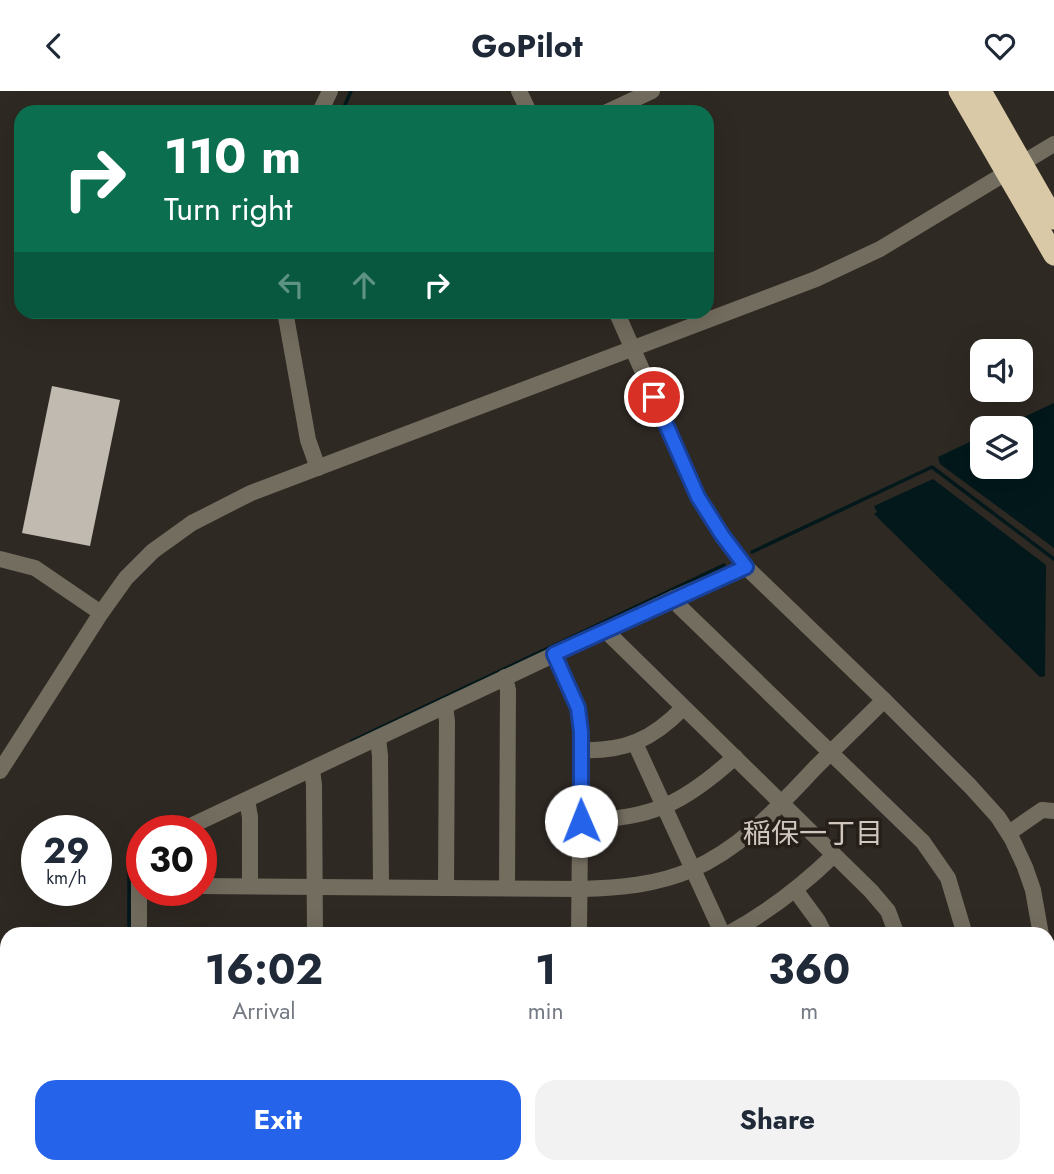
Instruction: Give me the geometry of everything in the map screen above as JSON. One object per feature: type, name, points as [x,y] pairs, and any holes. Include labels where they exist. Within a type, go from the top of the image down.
[{"type":"highway","points":[[959,91],[1054,219]]},
{"type":"highway","points":[[981,91],[1054,255]]},
{"type":"street","points":[[622,105],[653,91]]},
{"type":"street","points":[[714,317],[816,279],[880,249],[1054,145]]},
{"type":"street","points":[[286,319],[308,440],[318,468]]},
{"type":"street","points":[[619,319],[698,497],[722,535],[746,567],[984,801],[1009,833],[1025,867],[1033,890],[1040,927]]},
{"type":"street","points":[[0,771],[101,613],[139,564],[192,523],[251,493],[709,319]]},
{"type":"street","points":[[0,558],[35,568],[101,613]]},
{"type":"street","points":[[215,815],[554,654],[746,567]]},
{"type":"street","points":[[674,598],[680,607],[923,842],[948,878],[963,927]]},
{"type":"street","points":[[606,631],[871,891],[888,911],[894,927]]},
{"type":"street","points":[[554,654],[578,708],[581,732],[579,927]]},
{"type":"street","points":[[505,677],[508,690],[508,888]]},
{"type":"street","points":[[217,886],[580,889],[663,880],[692,870],[760,826],[884,700]]},
{"type":"street","points":[[444,706],[447,721],[446,887]]},
{"type":"street","points":[[580,750],[601,751],[635,743],[668,724],[683,708]]},
{"type":"street","points":[[378,738],[381,887]]},
{"type":"street","points":[[0,740],[14,748]]},
{"type":"street","points":[[635,743],[720,927]]},
{"type":"street","points":[[581,821],[622,819],[665,807],[702,786],[735,757]]},
{"type":"street","points":[[312,769],[315,927]]},
{"type":"street","points":[[247,800],[250,817],[250,886]]},
{"type":"street","points":[[1009,833],[1042,810],[1054,811]]},
{"type":"street","points":[[756,927],[834,855]]},
{"type":"street","points":[[796,891],[821,927]]},
{"type":"street","points":[[139,927],[140,906]]},
{"type":"water","points":[[1054,403],[1054,548],[940,464],[938,457],[970,442],[970,479],[1033,479],[1033,416],[1026,416]]},
{"type":"water","points":[[933,479],[1046,565],[1045,676],[1040,677],[874,514],[877,512],[874,506]]},
{"type":"building","points":[[52,386],[120,400],[90,546],[22,533]]},
{"type":"waterway","points":[[345,105],[351,91]]},
{"type":"waterway","points":[[752,552],[932,467],[1054,559]]},
{"type":"waterway","points":[[352,741],[724,565]]},
{"type":"waterway","points":[[129,906],[129,927]]},
{"type":"district","name":"稲保一丁目","points":[[813,833]]},
{"type":"route","points":[[581,821],[581,732],[578,708],[554,654],[746,567],[698,497],[654,397]]}]
